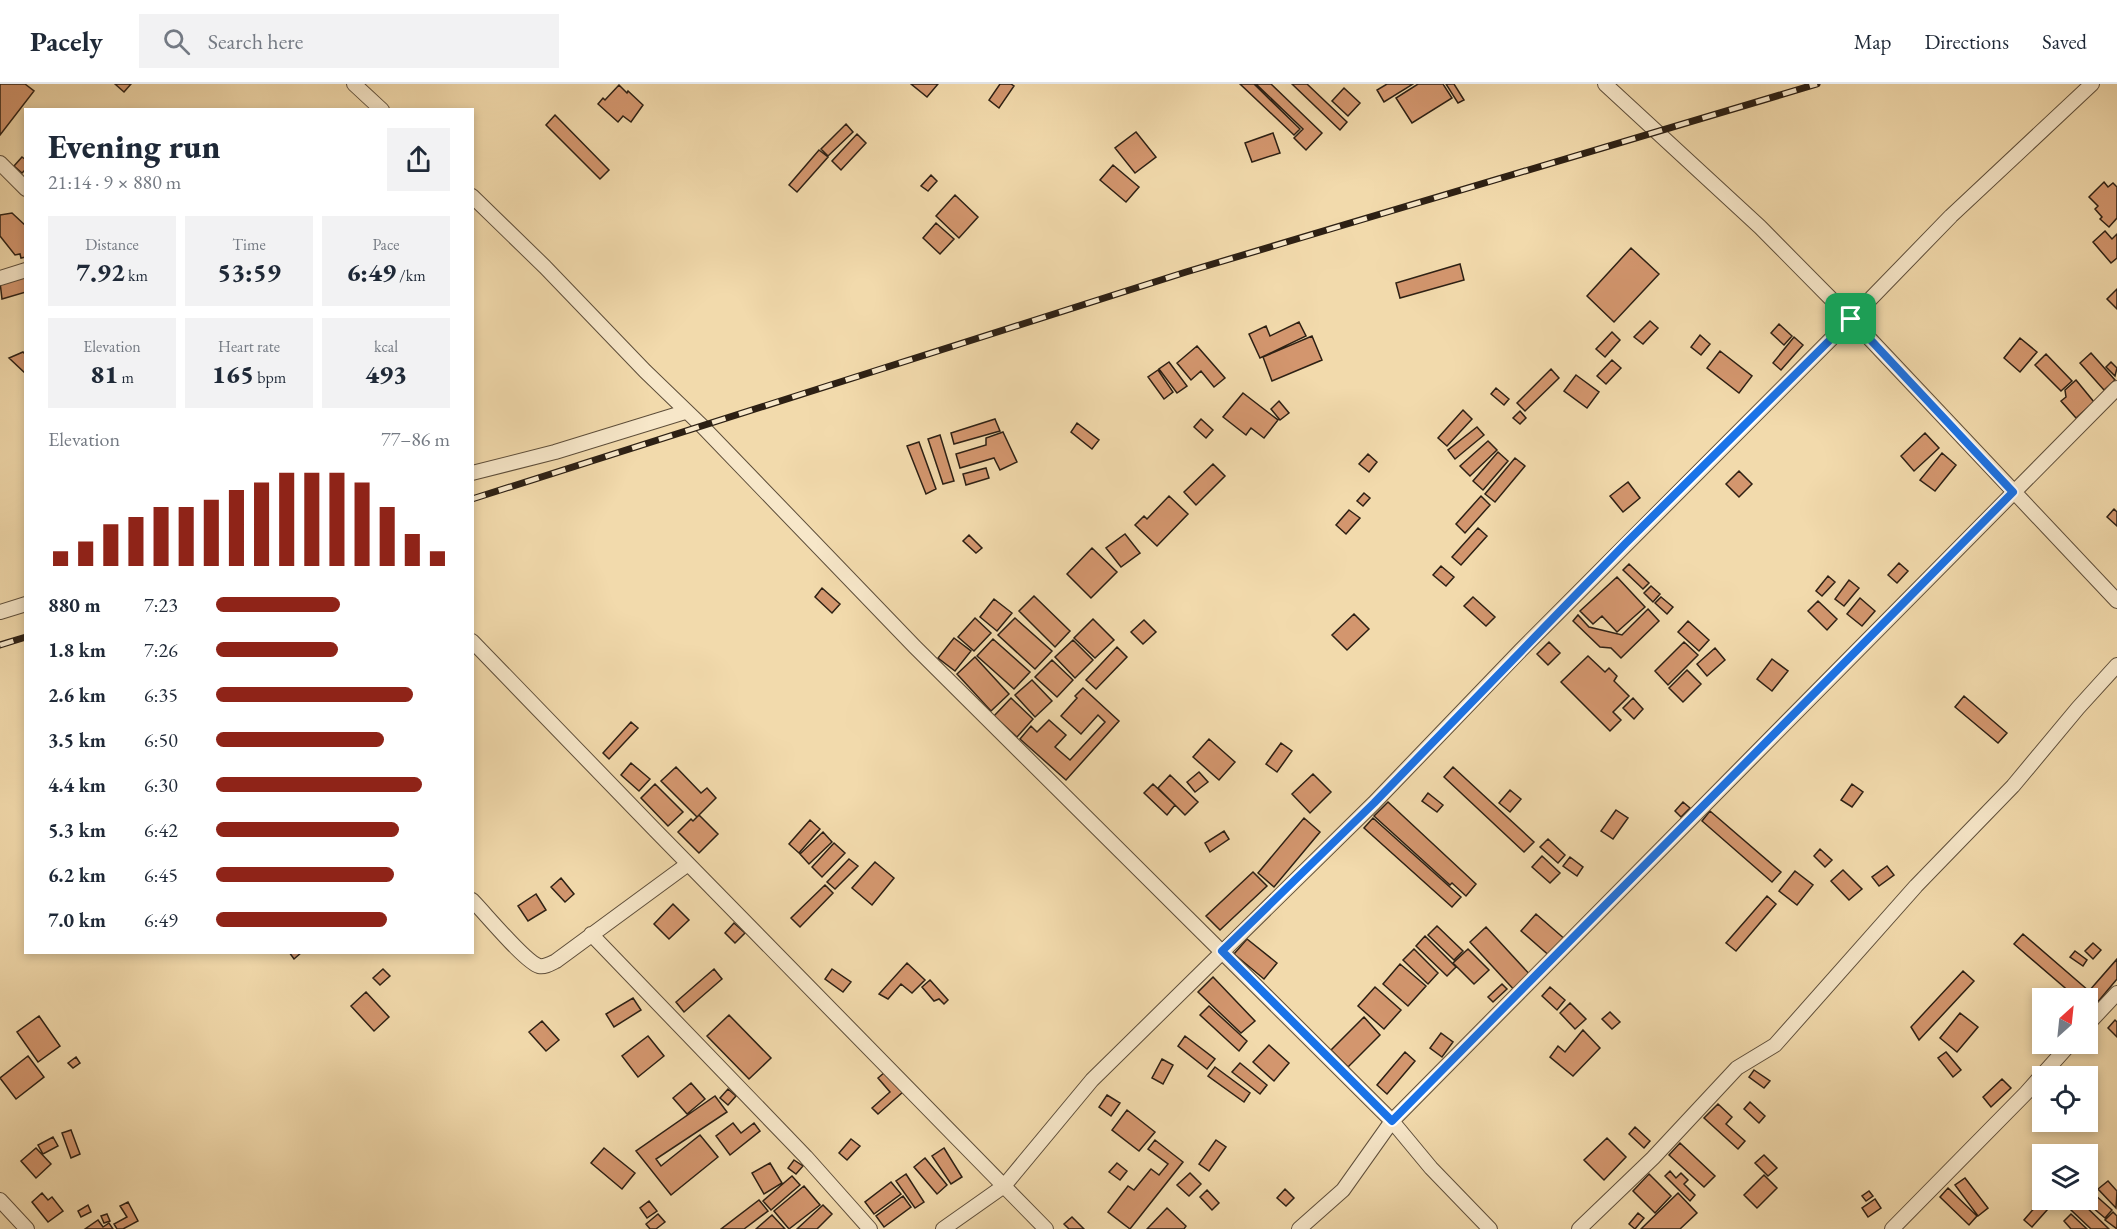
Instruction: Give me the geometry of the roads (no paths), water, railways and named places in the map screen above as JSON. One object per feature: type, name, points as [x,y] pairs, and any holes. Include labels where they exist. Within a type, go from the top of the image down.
[{"type":"street","points":[[354,84],[380,108]]},
{"type":"street","points":[[1605,84],[1760,227],[1851,319],[2117,601]]},
{"type":"street","points":[[943,1229],[1004,1186],[1092,1080],[1374,803],[1626,543],[1951,216],[2092,84]]},
{"type":"street","points":[[0,163],[24,187]]},
{"type":"street","points":[[474,198],[702,426],[932,663],[1392,1121],[1431,1168],[1490,1229]]},
{"type":"street","points":[[0,278],[24,271]]},
{"type":"street","points":[[1299,1229],[1343,1190],[1392,1121],[2117,388]]},
{"type":"street","points":[[474,472],[555,452],[686,412]]},
{"type":"street","points":[[0,612],[24,605]]},
{"type":"street","points":[[474,643],[1046,1229]]},
{"type":"street","points":[[1579,1229],[1653,1158],[1737,1068],[1775,1045],[1916,886],[2013,786],[2078,708],[2117,666]]},
{"type":"street","points":[[474,902],[525,956],[537,965],[546,966],[688,864]]},
{"type":"street","points":[[591,934],[806,1157],[870,1229]]},
{"type":"street","points":[[2098,1013],[2117,993]]},
{"type":"street","points":[[1892,1229],[2026,1093],[2061,1054]]},
{"type":"street","points":[[0,1200],[27,1229]]},
{"type":"railway","points":[[474,498],[1186,272],[1817,84]]},
{"type":"railway","points":[[0,645],[24,638]]}]
